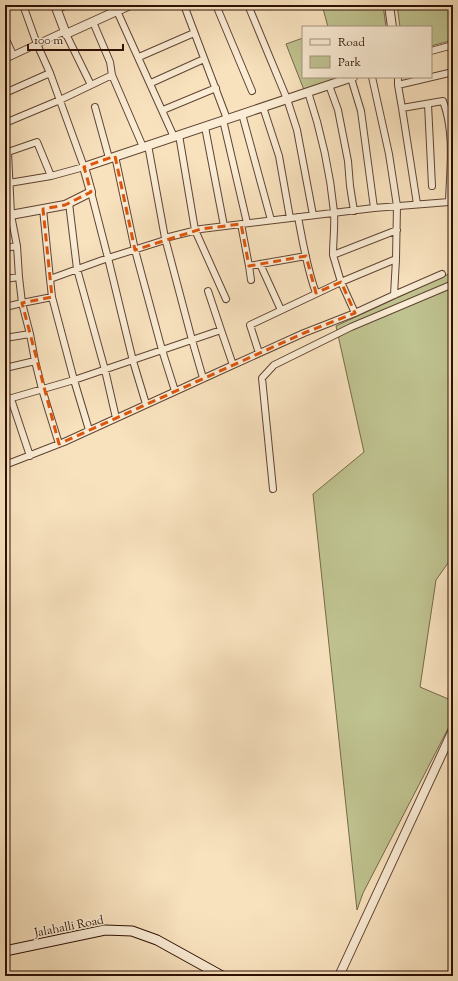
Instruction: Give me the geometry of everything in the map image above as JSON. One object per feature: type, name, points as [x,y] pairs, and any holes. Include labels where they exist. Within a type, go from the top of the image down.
[{"type":"main road","name":"Jalahalli Road","points":[[5,951],[105,930],[132,931],[157,940],[222,976]]},
{"type":"street","points":[[23,5],[37,44],[50,73],[84,167],[133,361],[146,404]]},
{"type":"street","points":[[68,5],[56,7],[91,85]]},
{"type":"street","points":[[5,59],[130,5]]},
{"type":"street","points":[[184,5],[216,88],[225,120],[244,224],[251,280]]},
{"type":"street","points":[[216,5],[252,91]]},
{"type":"street","points":[[248,5],[287,99],[297,130],[313,215]]},
{"type":"street","points":[[389,5],[392,26]]},
{"type":"street","points":[[117,11],[163,110],[177,136],[195,230],[226,299]]},
{"type":"street","points":[[93,22],[110,62],[112,75],[145,146],[165,239],[203,378]]},
{"type":"street","points":[[138,56],[194,33]]},
{"type":"street","points":[[5,37],[13,56]]},
{"type":"street","points":[[432,51],[453,45]]},
{"type":"street","points":[[151,83],[204,60]]},
{"type":"street","points":[[432,77],[453,72]]},
{"type":"street","points":[[5,93],[50,73]]},
{"type":"street","points":[[5,123],[60,100],[112,75]]},
{"type":"street","points":[[9,183],[51,176],[84,167],[349,78]]},
{"type":"street","points":[[352,78],[361,111],[374,208]]},
{"type":"street","points":[[372,78],[389,154],[397,206],[394,294]]},
{"type":"street","points":[[398,78],[417,204]]},
{"type":"street","points":[[398,85],[428,78]]},
{"type":"street","points":[[330,85],[338,110],[354,211]]},
{"type":"street","points":[[163,110],[216,88]]},
{"type":"street","points":[[308,92],[318,123],[330,182],[334,213],[333,255],[341,282],[355,314]]},
{"type":"street","points":[[50,279],[108,258],[195,230],[374,208],[448,202],[450,145],[448,114],[442,101],[402,108]]},
{"type":"street","points":[[428,104],[432,186]]},
{"type":"street","points":[[95,107],[112,157],[135,250],[162,350],[175,391]]},
{"type":"street","points":[[263,107],[279,156],[290,218]]},
{"type":"street","points":[[242,114],[271,220]]},
{"type":"street","points":[[205,126],[224,226]]},
{"type":"street","points":[[51,176],[37,142],[8,152],[8,215],[17,246],[22,303],[42,390],[59,444]]},
{"type":"street","points":[[8,215],[65,205],[91,192]]},
{"type":"street","points":[[69,203],[77,269],[105,370],[116,418]]},
{"type":"street","points":[[43,209],[52,297],[89,430]]},
{"type":"street","points":[[298,217],[311,278],[316,293]]},
{"type":"street","points":[[333,255],[397,230]]},
{"type":"street","points":[[5,248],[17,246]]},
{"type":"street","points":[[249,266],[306,256]]},
{"type":"street","points":[[259,353],[250,324],[316,293],[396,259]]},
{"type":"street","points":[[260,264],[281,310]]},
{"type":"street","points":[[5,466],[59,444],[304,333],[355,314],[394,294],[442,274]]},
{"type":"street","points":[[5,279],[19,277]]},
{"type":"street","points":[[273,489],[262,378],[274,365],[351,327],[453,284]]},
{"type":"street","points":[[208,292],[233,365]]},
{"type":"street","points":[[5,307],[52,297]]},
{"type":"street","points":[[30,456],[8,399],[42,390],[133,361],[221,330]]},
{"type":"street","points":[[5,338],[30,334]]},
{"type":"street","points":[[5,368],[35,361]]},
{"type":"street","points":[[339,976],[453,730]]},
{"type":"highlighted area","points":[[115,156],[135,250],[201,229],[241,224],[249,266],[306,256],[316,293],[341,282],[355,313],[304,333],[59,444],[22,303],[52,297],[43,209],[65,205],[91,192],[84,167]]},
{"type":"green space","points":[[322,5],[383,5],[386,26],[328,26]]},
{"type":"green space","points":[[397,5],[453,5],[453,40],[432,46],[432,26],[400,26]]},
{"type":"green space","points":[[302,38],[302,78],[337,78],[304,90],[286,44]]},
{"type":"green space","points":[[453,272],[453,556],[436,580],[420,687],[453,701],[453,719],[363,893],[357,910],[313,494],[364,452],[336,326]]}]
